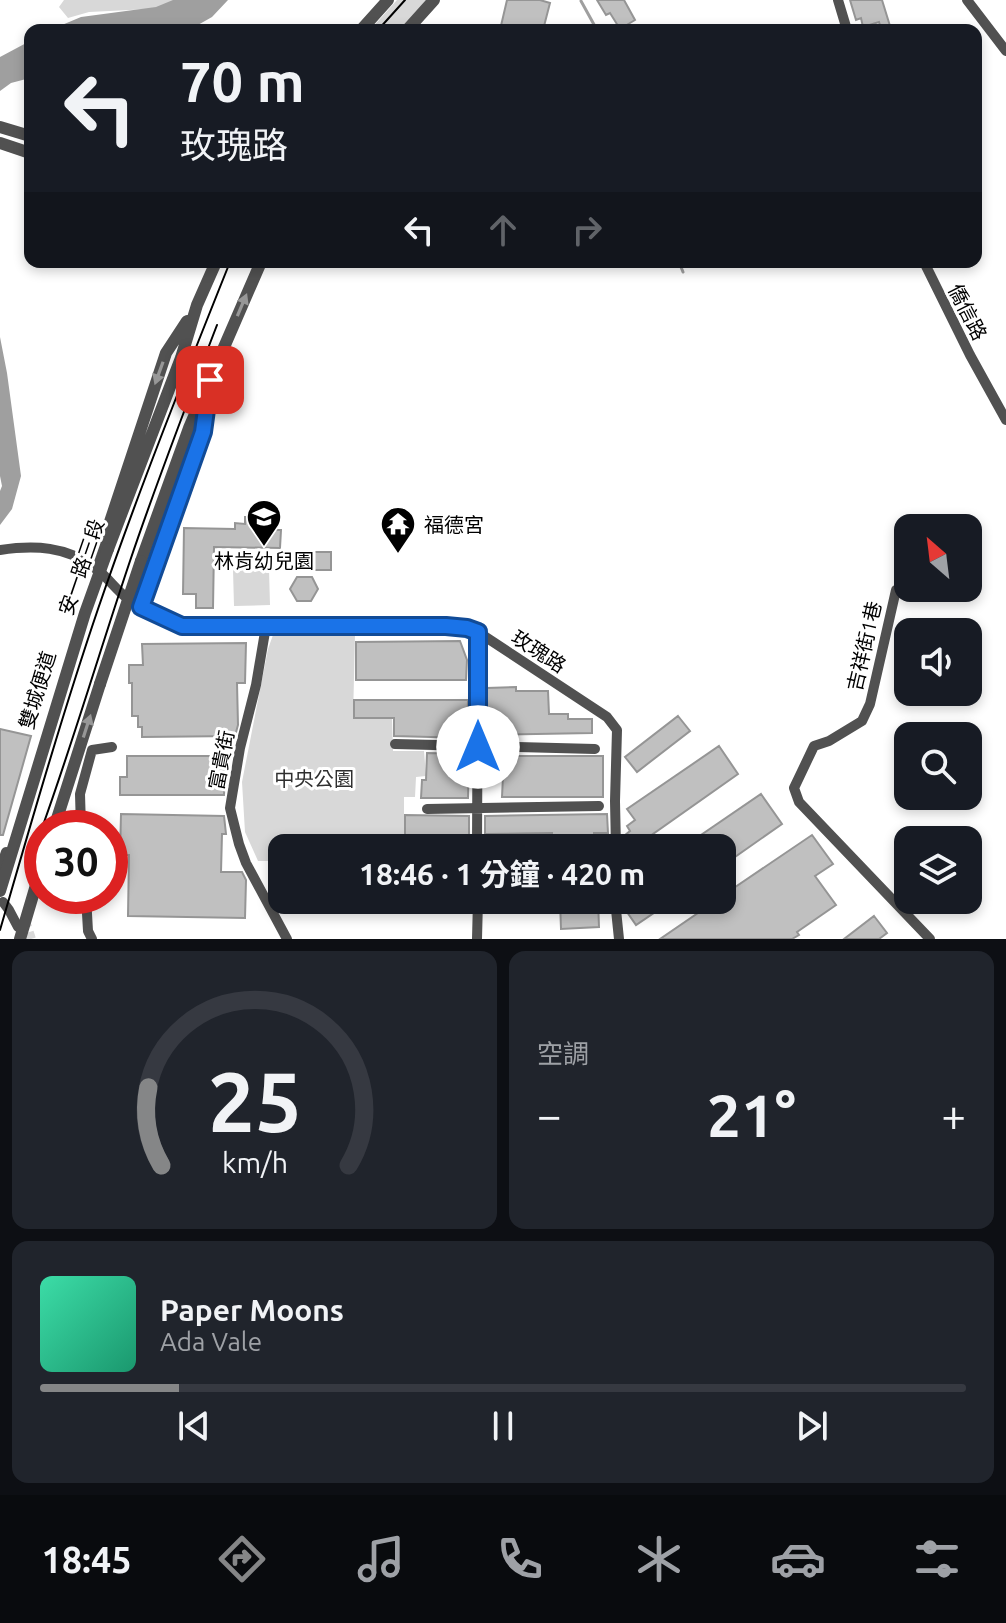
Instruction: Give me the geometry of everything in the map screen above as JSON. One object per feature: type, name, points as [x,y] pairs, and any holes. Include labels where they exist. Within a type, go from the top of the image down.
[{"type":"street","points":[[366,24],[388,0]]},
{"type":"street","points":[[412,24],[434,0]]},
{"type":"street","points":[[838,0],[845,24]]},
{"type":"street","points":[[967,0],[1006,51]]},
{"type":"street","points":[[2,127],[24,134]]},
{"type":"street","points":[[0,143],[24,151]]},
{"type":"street","name":"安一路三段","points":[[1,898],[81,625],[181,358],[197,305],[213,268]]},
{"type":"street","points":[[60,810],[141,561],[189,428],[258,268]]},
{"type":"street","name":"僑信路","points":[[927,268],[1006,420]]},
{"type":"street","points":[[95,567],[166,353],[197,305]]},
{"type":"street","points":[[141,607],[203,432],[210,380]]},
{"type":"street","name":"玫瑰路","points":[[0,550],[36,546],[75,557],[95,567],[127,599],[182,626],[446,626],[478,632],[607,717],[617,730],[616,834]]},
{"type":"street","name":"雙城便道","points":[[0,869],[95,567]]},
{"type":"street","name":"吉祥街1巷","points":[[894,599],[870,704],[862,721],[829,741],[814,746],[794,788],[799,802],[930,939]]},
{"type":"street","name":"富貴街","points":[[266,626],[230,808],[246,863],[287,939]]},
{"type":"street","points":[[477,834],[478,632]]},
{"type":"street","points":[[395,744],[595,749]]},
{"type":"street","points":[[80,810],[80,794],[92,750],[112,747]]},
{"type":"street","points":[[427,809],[599,806]]},
{"type":"street","points":[[1,898],[22,915]]},
{"type":"street","points":[[1,898],[19,933]]},
{"type":"street","points":[[19,933],[25,914]]},
{"type":"street","points":[[87,914],[92,939]]},
{"type":"street","points":[[477,939],[478,914]]},
{"type":"street","points":[[616,914],[619,939]]},
{"type":"green space","points":[[64,0],[192,0],[149,9],[89,12],[68,18],[59,7]]},
{"type":"green space","points":[[397,0],[427,0],[405,24],[375,24]]},
{"type":"green space","points":[[269,569],[270,605],[234,606],[233,570]]},
{"type":"green space","name":"中央公園","points":[[273,635],[355,635],[353,719],[392,719],[393,751],[424,751],[426,776],[416,777],[415,797],[404,797],[404,834],[268,834],[268,861],[258,861],[245,832],[242,782]]},
{"type":"shaded area","points":[[173,0],[228,0],[212,17],[200,24],[64,24],[81,17],[156,7]]},
{"type":"shaded area","points":[[24,44],[24,80],[11,83],[0,91],[0,57]]},
{"type":"shaded area","points":[[0,337],[21,476],[12,509],[0,525],[2,486]]},
{"type":"building","points":[[507,0],[550,3],[545,24],[501,24]]},
{"type":"building","points":[[597,0],[624,0],[635,20],[628,24],[617,24],[610,13],[606,15]]},
{"type":"building","points":[[850,0],[882,0],[889,24],[862,24],[861,18],[856,20]]},
{"type":"building","points":[[245,517],[260,517],[260,530],[281,530],[280,548],[214,547],[213,608],[196,608],[196,594],[183,594],[184,528],[235,529],[235,523],[245,524]]},
{"type":"building","points":[[312,552],[331,552],[331,570],[312,570]]},
{"type":"building","points":[[297,577],[312,577],[318,589],[311,601],[297,601],[290,589]]},
{"type":"building","points":[[460,641],[467,660],[466,680],[356,680],[356,642]]},
{"type":"building","points":[[246,643],[245,683],[237,683],[238,725],[235,736],[142,737],[138,716],[132,716],[129,665],[143,665],[142,644]]},
{"type":"building","points":[[516,687],[516,691],[548,691],[549,714],[568,714],[568,719],[592,719],[592,733],[487,735],[487,688]]},
{"type":"building","points":[[354,700],[468,700],[467,738],[394,736],[394,718],[354,718]]},
{"type":"building","points":[[678,716],[690,731],[637,772],[625,757]]},
{"type":"building","points":[[0,729],[31,736],[3,835],[0,835]]},
{"type":"building","points":[[719,746],[738,774],[653,834],[626,834],[630,831],[627,826],[635,820],[627,809]]},
{"type":"building","points":[[427,753],[469,754],[468,798],[421,798],[422,780],[426,780]]},
{"type":"building","points":[[127,756],[226,756],[224,795],[120,795],[120,777],[127,777]]},
{"type":"building","points":[[485,756],[603,756],[603,797],[502,797],[503,776],[485,775]]},
{"type":"building","points":[[761,794],[782,824],[736,856],[736,834],[702,834]]},
{"type":"building","points":[[128,814],[224,816],[226,834],[222,834],[221,872],[242,872],[246,880],[245,918],[128,916]]},
{"type":"building","points":[[607,814],[608,833],[485,834],[485,816]]},
{"type":"building","points":[[405,815],[469,816],[469,834],[405,834]]},
{"type":"building","points":[[812,835],[833,864],[815,876],[836,905],[797,932],[799,935],[792,939],[660,939],[697,914],[736,914],[736,887]]},
{"type":"building","points":[[560,914],[599,914],[599,927],[561,929]]},
{"type":"building","points":[[628,914],[652,914],[636,925]]},
{"type":"building","points":[[874,916],[887,933],[879,939],[844,939]]},
{"type":"waterway","points":[[581,1],[594,24]]},
{"type":"waterway","points":[[681,268],[683,272]]},
{"type":"tunnel","points":[[24,918],[31,939]]},
{"type":"tram line","points":[[383,24],[405,0]]},
{"type":"tram line","points":[[0,930],[98,609],[145,478],[228,268]]},
{"type":"tram line","points":[[48,810],[140,531],[217,325]]},
{"type":"place","name":"林肯幼兒園","points":[[264,548]]},
{"type":"place","name":"福德宮","points":[[398,555]]},
{"type":"route","points":[[210,380],[203,432],[141,607],[182,626],[446,626],[478,632],[478,747]]}]
